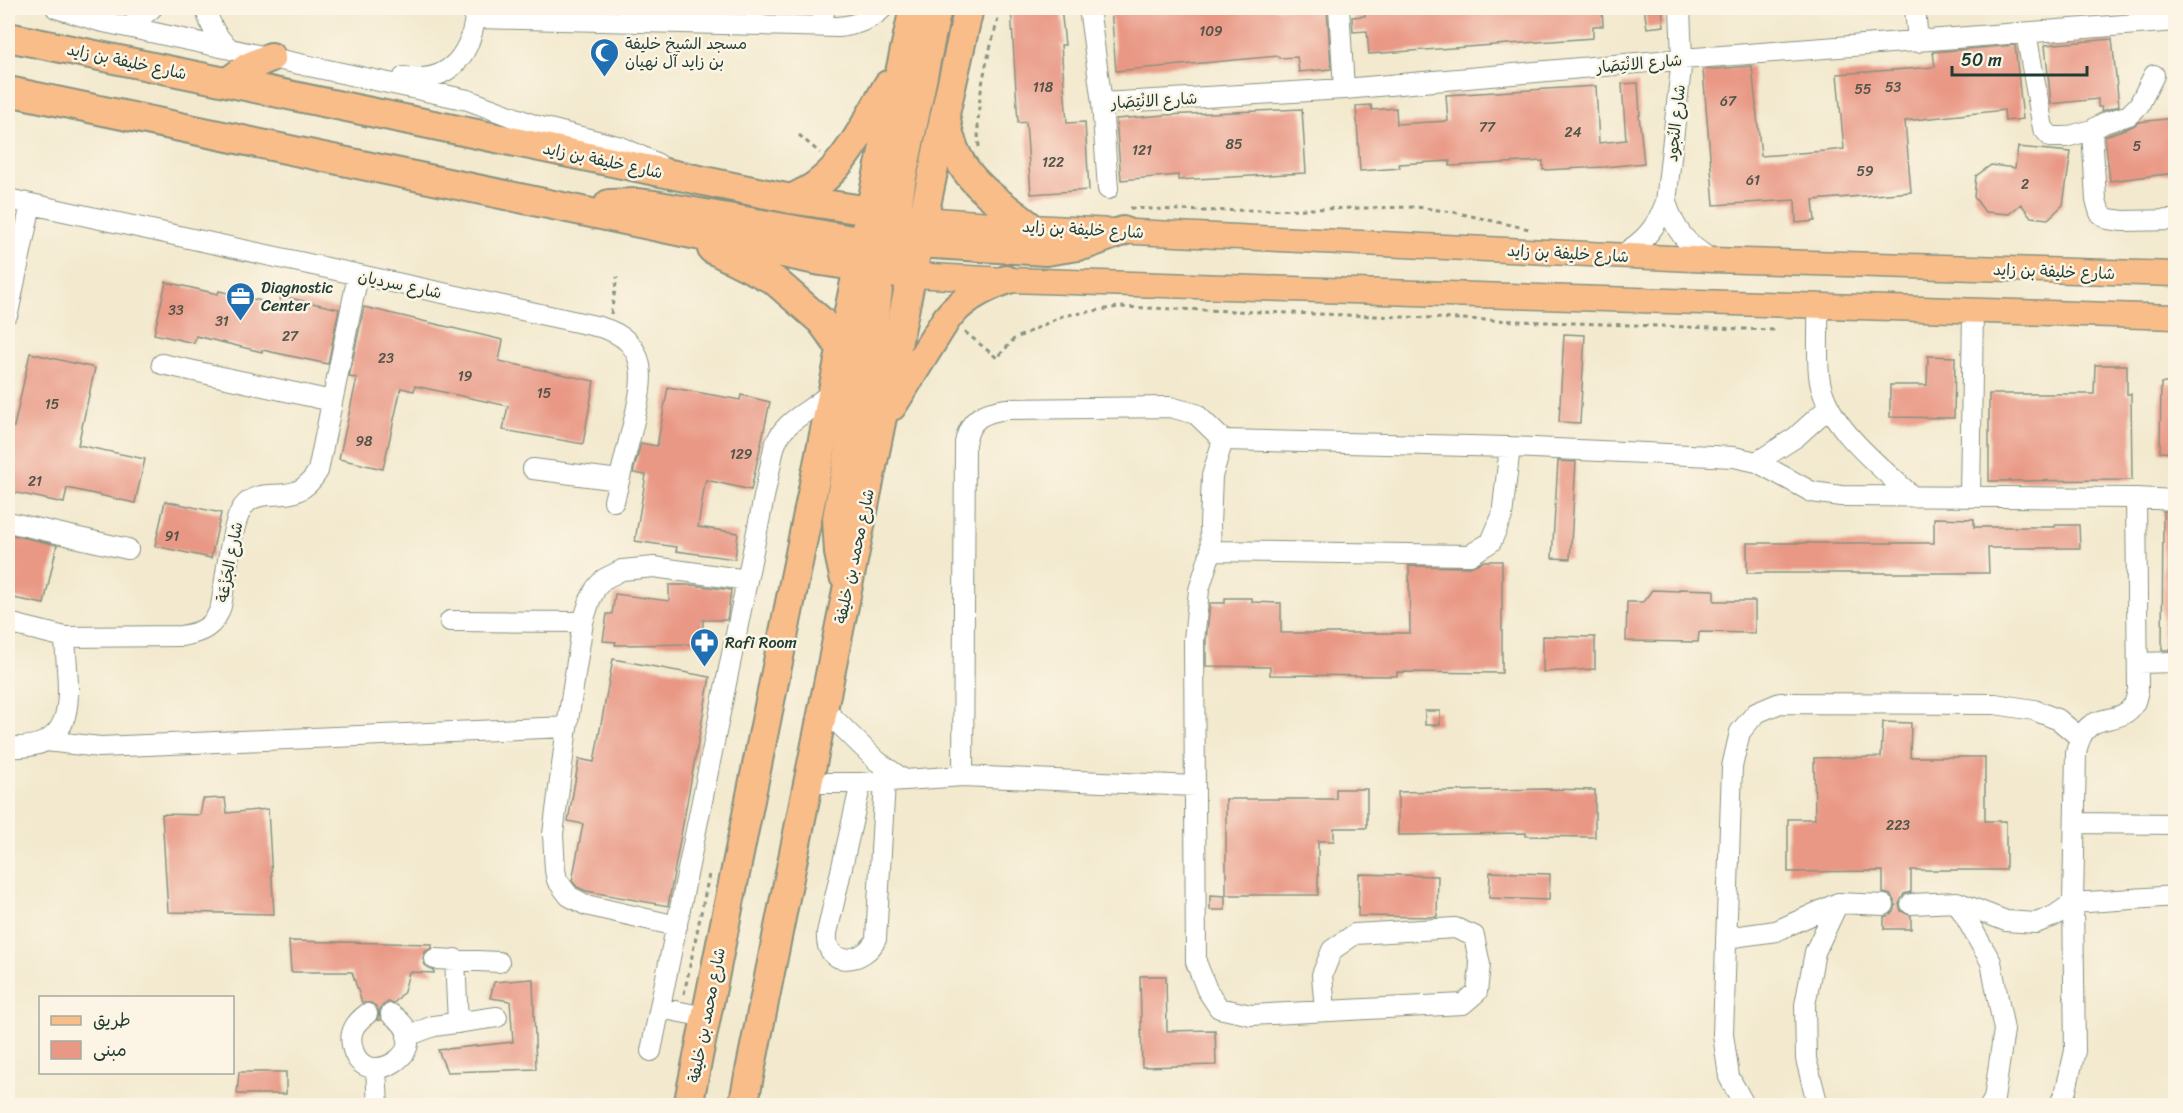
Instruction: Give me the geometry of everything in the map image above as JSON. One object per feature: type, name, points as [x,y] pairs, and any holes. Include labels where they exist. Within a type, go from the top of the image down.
[{"type":"highway","name":"شارع محمد بن خليفة","points":[[743,1106],[912,275],[888,240],[902,63],[914,8]]},
{"type":"highway","points":[[848,586],[838,553],[837,518],[888,240],[937,8]]},
{"type":"highway","name":"شارع محمد بن خليفة","points":[[688,1106],[841,348],[945,114],[969,8]]},
{"type":"highway","name":"شارع خليفة بن زايد","points":[[8,37],[791,198],[888,240]]},
{"type":"highway","points":[[228,82],[248,67],[271,57]]},
{"type":"highway","points":[[791,198],[821,182],[835,165],[857,137],[902,63]]},
{"type":"highway","name":"شارع خليفة بن زايد","points":[[8,91],[668,229],[888,240]]},
{"type":"highway","points":[[945,114],[956,154],[970,179],[1031,227]]},
{"type":"highway","points":[[579,211],[607,204],[636,203],[888,240],[1046,251],[1085,245],[1122,220]]},
{"type":"highway","points":[[668,229],[774,280],[821,321],[841,348]]},
{"type":"highway","points":[[880,426],[947,318],[967,298],[979,290],[1006,280]]},
{"type":"main road","name":"شارع خليفة بن زايد","points":[[888,240],[1122,220],[1712,260],[2175,274]]},
{"type":"main road","points":[[912,275],[1773,306],[2175,317]]},
{"type":"street","points":[[56,8],[99,21],[468,99],[557,132],[621,147],[651,160],[678,176]]},
{"type":"street","points":[[129,27],[152,8]]},
{"type":"street","points":[[206,8],[211,26],[229,48]]},
{"type":"street","points":[[372,79],[392,76],[424,79],[435,77],[453,66],[465,52],[471,40],[476,13],[823,17],[839,27],[860,23],[883,8]]},
{"type":"street","points":[[1089,8],[1102,103],[1108,189]]},
{"type":"street","points":[[1339,8],[1344,89]]},
{"type":"street","name":"شارع النُجود","points":[[1621,255],[1637,246],[1650,234],[1665,202],[1682,59],[1680,8]]},
{"type":"street","points":[[1915,8],[1918,42]]},
{"type":"street","name":"شارع الانْتِصَار","points":[[1102,103],[1344,89],[1682,59],[2175,21]]},
{"type":"street","points":[[2026,33],[2043,128],[2051,137],[2066,137],[2092,130],[2104,123],[2129,115],[2139,105],[2154,75]]},
{"type":"street","points":[[2092,130],[2096,200],[2100,213],[2109,219],[2122,221],[2175,220]]},
{"type":"street","name":"شارع سرديان","points":[[8,199],[609,330],[631,346],[640,363],[642,373],[640,395],[614,501]]},
{"type":"street","points":[[1665,202],[1682,237],[1695,250],[1712,260]]},
{"type":"street","points":[[8,313],[31,204]]},
{"type":"street","name":"شارع الجَزْعَة","points":[[8,624],[65,637],[181,636],[195,634],[208,627],[219,615],[239,514],[248,502],[262,495],[295,493],[308,484],[320,463],[358,275]]},
{"type":"street","points":[[1818,307],[1820,382],[1828,408],[1854,441],[1913,497]]},
{"type":"street","points":[[1970,497],[1973,311]]},
{"type":"street","points":[[162,364],[332,401]]},
{"type":"street","points":[[651,1051],[777,441],[790,421],[816,406],[832,391]]},
{"type":"street","points":[[963,776],[965,443],[968,430],[975,421],[993,411],[1170,407],[1196,414],[1223,440],[1510,447],[1734,457],[1757,462],[1812,492],[1841,496],[2175,500]]},
{"type":"street","points":[[1757,462],[1796,437],[1828,408]]},
{"type":"street","points":[[1223,440],[1212,476],[1211,550],[1199,590],[1194,640],[1196,962],[1207,990],[1219,1008],[1251,1015],[1463,1004],[1477,992],[1480,965],[1474,936],[1455,928],[1355,934],[1332,950],[1322,975],[1325,1011]]},
{"type":"street","points":[[1211,550],[1470,555],[1491,542],[1502,516],[1510,447]]},
{"type":"street","points":[[533,469],[619,480]]},
{"type":"street","points":[[2059,1106],[2066,1090],[2075,1051],[2073,903],[2076,753],[2079,737],[2088,726],[2121,714],[2133,705],[2138,690],[2136,498]]},
{"type":"street","points":[[8,522],[128,549]]},
{"type":"street","points":[[677,926],[586,905],[569,896],[557,880],[553,834],[583,622],[596,588],[604,579],[622,570],[654,567],[747,580]]},
{"type":"street","points":[[450,621],[583,622]]},
{"type":"street","points":[[8,747],[30,747],[46,741],[61,727],[68,706],[65,637]]},
{"type":"street","points":[[2138,663],[2175,662]]},
{"type":"street","points":[[1745,1106],[1729,1077],[1723,1034],[1732,767],[1740,732],[1756,713],[1780,703],[1995,704],[2034,710],[2059,720],[2079,737]]},
{"type":"street","points":[[823,708],[894,781]]},
{"type":"street","points":[[46,741],[100,747],[567,727]]},
{"type":"street","points":[[808,783],[861,783],[963,776],[1195,786]]},
{"type":"street","points":[[861,783],[826,943],[830,952],[838,958],[848,960],[869,950],[876,939],[882,839],[894,781]]},
{"type":"street","points":[[2075,823],[2175,824]]},
{"type":"street","points":[[850,834],[882,839]]},
{"type":"street","points":[[1911,904],[1958,902],[2006,921],[2036,923],[2054,916],[2073,903],[2175,896]]},
{"type":"street","points":[[1958,902],[1991,962],[2004,1030],[1994,1099],[1990,1106]]},
{"type":"street","points":[[1726,938],[1776,932],[1838,903],[1884,904]]},
{"type":"street","points":[[1818,1106],[1806,1059],[1804,1005],[1815,952],[1838,903]]},
{"type":"street","points":[[435,959],[499,962]]},
{"type":"street","points":[[455,960],[458,1023]]},
{"type":"street","points":[[660,1008],[706,1017]]},
{"type":"street","points":[[367,1014],[358,1021],[353,1029],[352,1050],[366,1065],[387,1068],[403,1056],[407,1046],[407,1036],[399,1020],[391,1014]]},
{"type":"street","points":[[407,1036],[435,1026],[497,1017]]},
{"type":"street","points":[[376,1068],[378,1106]]},
{"type":"path","points":[[970,179],[981,164],[978,113],[981,88],[1001,8]]},
{"type":"path","points":[[799,135],[835,165]]},
{"type":"path","points":[[1122,220],[1202,211],[1416,207],[1453,212],[1531,229]]},
{"type":"path","points":[[609,330],[617,277]]},
{"type":"path","points":[[947,318],[997,358],[1014,339],[1062,316],[1119,307],[1773,330],[1773,306]]},
{"type":"building","points":[[1011,8],[1061,8],[1065,45],[1061,45],[1067,123],[1085,122],[1089,190],[1031,194],[1026,122],[1018,123]]},
{"type":"building","points":[[1111,8],[1327,8],[1331,69],[1299,72],[1297,57],[1279,58],[1278,56],[1116,71]]},
{"type":"building","points":[[1365,8],[1602,8],[1603,26],[1593,26],[1593,38],[1369,54],[1367,31],[1353,32],[1352,17],[1365,16]]},
{"type":"building","points":[[1644,8],[1662,8],[1664,26],[1647,28]]},
{"type":"building","points":[[2112,39],[2119,106],[2102,111],[2101,107],[2098,107],[2098,99],[2051,104],[2045,45]]},
{"type":"building","points":[[2015,45],[2023,119],[2005,121],[2004,110],[1905,121],[1911,192],[1813,200],[1815,221],[1796,223],[1795,200],[1714,205],[1703,70],[1752,66],[1761,156],[1825,151],[1844,149],[1837,74],[1935,67],[1933,52]]},
{"type":"building","points":[[1638,83],[1644,163],[1543,170],[1543,161],[1450,166],[1450,161],[1399,164],[1400,168],[1360,171],[1356,106],[1371,105],[1372,110],[1396,108],[1397,124],[1448,121],[1446,95],[1596,86],[1599,143],[1626,140],[1622,84]]},
{"type":"building","points":[[1302,109],[1306,173],[1178,180],[1178,175],[1121,180],[1116,119]]},
{"type":"building","points":[[2174,118],[2175,173],[2110,181],[2105,136],[2139,122]]},
{"type":"building","points":[[2018,147],[2071,152],[2063,205],[2048,219],[2031,217],[2021,204],[2009,214],[1985,212],[1974,197],[1976,176],[1991,165],[2015,168]]},
{"type":"building","points":[[166,282],[279,305],[281,296],[339,309],[328,364],[262,350],[262,352],[196,336],[194,343],[154,334]]},
{"type":"building","points":[[364,307],[503,340],[499,361],[594,381],[583,444],[503,430],[508,406],[415,386],[414,391],[401,388],[383,469],[339,459],[357,378],[349,377]]},
{"type":"building","points":[[1564,334],[1585,335],[1580,423],[1559,422]]},
{"type":"building","points":[[30,353],[95,368],[78,445],[145,459],[135,503],[67,488],[64,503],[8,491],[8,447]]},
{"type":"building","points":[[1928,356],[1955,357],[1954,418],[1890,417],[1890,385],[1927,385]]},
{"type":"building","points":[[2095,365],[2127,365],[2127,394],[2131,394],[2132,480],[1989,481],[1989,394],[2094,394]]},
{"type":"building","points":[[2161,383],[2175,383],[2175,453],[2160,452]]},
{"type":"building","points":[[668,387],[740,400],[741,395],[770,402],[751,490],[706,480],[705,483],[698,527],[738,533],[735,559],[676,551],[677,547],[635,541],[646,475],[633,473],[641,443],[657,446]]},
{"type":"building","points":[[1558,461],[1576,462],[1570,559],[1552,558]]},
{"type":"building","points":[[165,501],[221,513],[211,558],[155,546]]},
{"type":"building","points":[[2163,511],[2175,512],[2175,650],[2162,650]]},
{"type":"building","points":[[1934,518],[1974,519],[1974,527],[2079,525],[2080,548],[1988,548],[1989,573],[1747,573],[1747,543],[1934,543]]},
{"type":"building","points":[[8,534],[57,545],[44,604],[8,597]]},
{"type":"building","points":[[1484,561],[1502,561],[1502,673],[1397,672],[1397,676],[1270,675],[1270,667],[1206,666],[1210,603],[1225,603],[1225,598],[1252,598],[1252,602],[1281,603],[1281,633],[1410,633],[1409,566],[1470,567]]},
{"type":"building","points":[[669,585],[693,585],[731,590],[727,620],[703,620],[703,644],[615,645],[616,642],[603,641],[607,614],[612,614],[615,594],[669,601]]},
{"type":"building","points":[[1679,589],[1714,590],[1714,601],[1755,601],[1755,633],[1699,632],[1698,642],[1626,641],[1627,602],[1643,602],[1652,590],[1679,591]]},
{"type":"building","points":[[1543,636],[1595,637],[1595,669],[1543,672]]},
{"type":"building","points":[[613,659],[710,677],[668,906],[586,891],[577,887],[572,881],[583,824],[568,821],[579,759],[594,762]]},
{"type":"building","points":[[1425,711],[1440,711],[1440,725],[1425,725]]},
{"type":"building","points":[[1883,722],[1911,723],[1910,757],[1985,757],[1985,821],[2006,821],[2006,870],[1911,870],[1911,892],[1904,894],[1899,904],[1901,911],[1911,916],[1911,929],[1884,929],[1884,917],[1894,912],[1896,905],[1891,895],[1883,893],[1883,871],[1788,872],[1788,819],[1815,819],[1814,758],[1881,757]]},
{"type":"building","points":[[1336,789],[1367,789],[1367,828],[1334,828],[1334,841],[1318,841],[1318,895],[1226,895],[1226,799],[1336,799]]},
{"type":"building","points":[[1595,790],[1595,837],[1526,836],[1526,833],[1398,835],[1398,792]]},
{"type":"building","points":[[225,798],[227,813],[268,809],[274,914],[168,912],[162,814],[200,815],[203,799]]},
{"type":"building","points":[[1490,872],[1550,874],[1549,900],[1489,898]]},
{"type":"building","points":[[1359,874],[1438,876],[1437,917],[1358,916]]},
{"type":"building","points":[[1210,895],[1225,896],[1225,910],[1210,910]]},
{"type":"building","points":[[289,941],[432,944],[432,948],[425,952],[423,959],[425,965],[434,973],[409,972],[404,992],[394,1003],[388,1002],[382,1006],[379,1012],[381,1020],[377,1020],[379,1013],[377,1007],[371,1003],[362,1003],[352,972],[291,972]]},
{"type":"building","points":[[1140,976],[1166,976],[1167,1031],[1215,1030],[1216,1065],[1142,1067]]},
{"type":"building","points":[[533,979],[536,1069],[447,1072],[438,1050],[513,1042],[510,1001],[490,998],[494,982]]},
{"type":"building","points":[[239,1072],[286,1072],[286,1094],[237,1094]]},
{"type":"place","name":"مسجد الشيخ خليفة بن زايد آل نهيان","points":[[604,78]]},
{"type":"place","name":"Diagnostic Center","points":[[240,322]]},
{"type":"place","name":"Rafi Room","points":[[704,668]]}]
